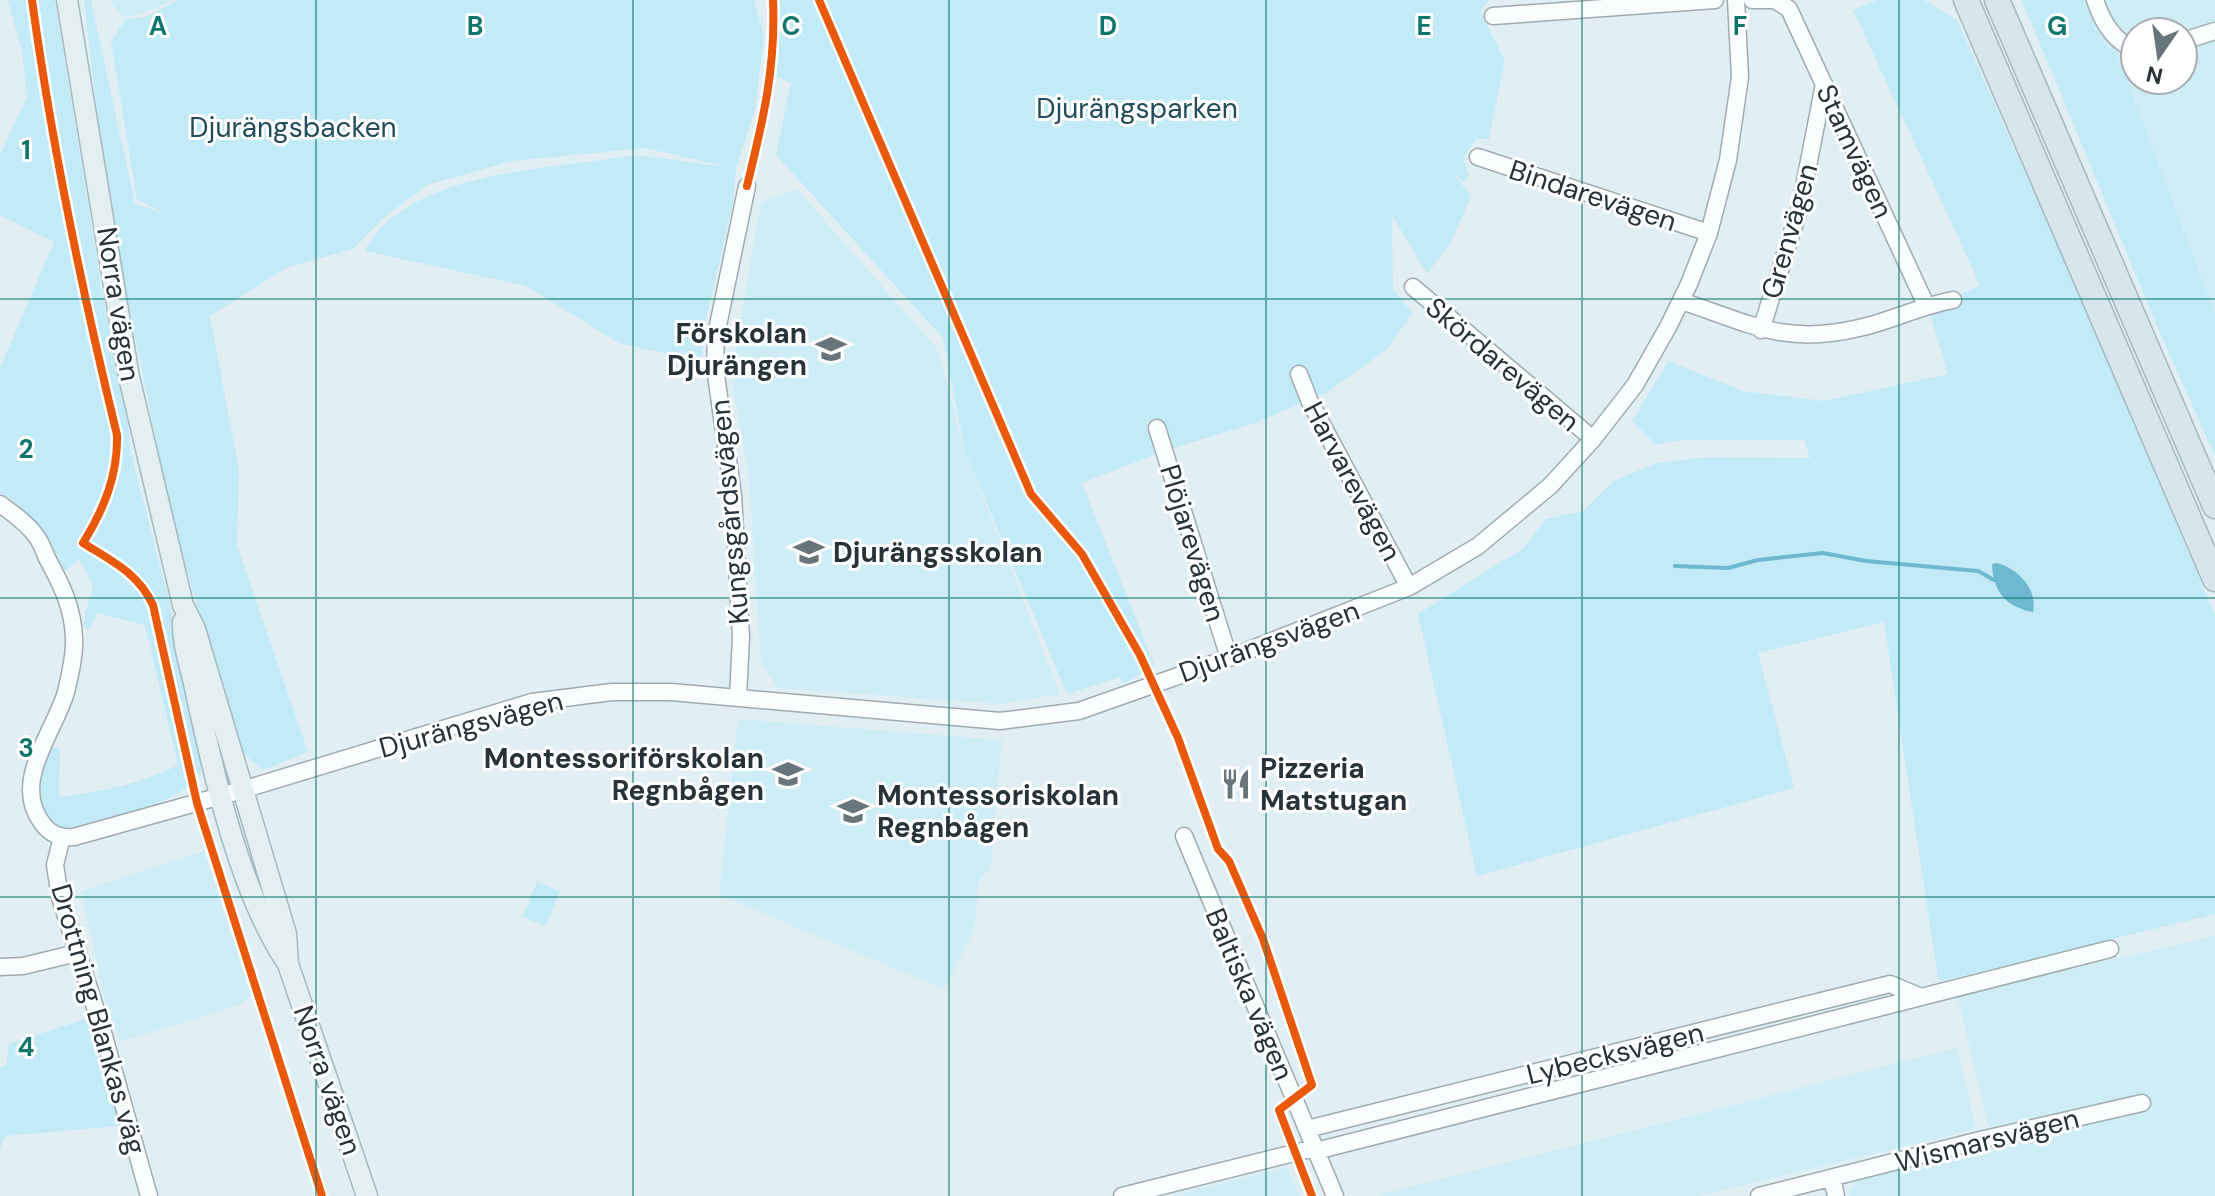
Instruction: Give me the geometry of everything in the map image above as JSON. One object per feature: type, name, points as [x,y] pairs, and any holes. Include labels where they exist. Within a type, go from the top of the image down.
[{"type":"highway","points":[[1966,0],[2215,579]]},
{"type":"highway","points":[[1997,0],[2215,506]]},
{"type":"main road","name":"Norra vägen","points":[[67,0],[129,377],[183,605],[195,629],[286,934],[288,964]]},
{"type":"main road","name":"Norra vägen","points":[[183,605],[182,629],[221,796],[250,884],[272,938],[288,964],[367,1196]]},
{"type":"street","points":[[1493,16],[1715,0]]},
{"type":"street","name":"Stamvägen","points":[[1735,0],[1779,1],[1789,9],[1926,305]]},
{"type":"street","name":"Djurängsvägen","points":[[242,790],[532,702],[612,692],[671,692],[1000,721],[1079,711],[1229,658],[1409,587],[1478,546],[1537,498],[1593,439],[1635,385],[1681,301],[1709,233],[1728,160],[1740,77],[1735,0]]},
{"type":"street","points":[[2095,0],[2110,33],[2119,41]]},
{"type":"street","name":"Grenvägen","points":[[1761,330],[1800,207],[1824,83]]},
{"type":"street","name":"Bindarevägen","points":[[1478,157],[1709,233]]},
{"type":"street","name":"Kungsgårdsvägen","points":[[738,698],[741,637],[733,495],[715,368],[716,335],[747,186]]},
{"type":"street","name":"Skördarevägen","points":[[1413,287],[1593,439]]},
{"type":"street","points":[[1681,301],[1761,330],[1822,335],[1861,328],[1926,305],[1953,300]]},
{"type":"street","name":"Harvarevägen","points":[[1299,374],[1310,402],[1409,587]]},
{"type":"street","name":"Plöjarevägen","points":[[1157,428],[1229,658]]},
{"type":"street","points":[[0,504],[37,536],[65,590],[72,613],[73,654],[65,694],[33,773],[31,789],[33,806],[50,832],[62,837],[74,837],[242,790]]},
{"type":"street","name":"Baltiska vägen","points":[[1184,836],[1335,1196]]},
{"type":"street","name":"Drottning Blankas väg","points":[[62,837],[55,878],[149,1196]]},
{"type":"street","name":"Lybecksvägen","points":[[1122,1196],[2110,949]]},
{"type":"street","points":[[0,967],[23,966],[77,953]]},
{"type":"street","name":"Lybecksvägen","points":[[1307,1129],[1890,984],[1921,997]]},
{"type":"street","name":"Wismarsvägen","points":[[1759,1196],[2142,1103]]},
{"type":"street","points":[[1832,1178],[1836,1196]]},
{"type":"shaded area","points":[[109,0],[174,0],[124,18]]},
{"type":"shaded area","points":[[2022,0],[2215,0],[2215,456],[2025,9]]},
{"type":"shaded area","points":[[797,189],[938,350],[965,451],[1060,694],[1001,704],[778,688],[761,664],[749,478],[731,375],[761,202]]},
{"type":"shaded area","points":[[738,719],[1002,740],[991,868],[979,881],[974,930],[944,989],[719,895]]},
{"type":"shaded area","points":[[204,851],[251,994],[241,1004],[120,1042],[106,1004],[81,891]]},
{"type":"shaded area","points":[[2215,936],[2215,1196],[1849,1196],[1850,1188],[1860,1178],[1993,1145],[1957,995]]},
{"type":"shaded area","points":[[1957,1048],[1976,1129],[1699,1196],[1375,1196]]},
{"type":"shaded area","points":[[1286,1167],[1300,1196],[1170,1196]]},
{"type":"green space","points":[[8,0],[55,0],[105,309],[126,409],[131,454],[169,601],[202,770],[195,781],[164,800],[68,831],[48,815],[40,794],[42,771],[53,748],[58,747],[60,752],[59,797],[120,786],[178,765],[145,625],[97,613],[90,629],[85,629],[84,619],[92,586],[79,560],[65,571],[38,527],[21,508],[0,493],[0,368],[54,242],[0,215],[0,155],[27,97],[22,52]]},
{"type":"green space","name":"Djurängsbacken","points":[[84,0],[91,0],[135,204],[166,214],[137,200],[111,42],[125,20],[147,16],[179,0],[754,0],[764,36],[755,110],[736,168],[733,203],[703,332],[702,362],[619,343],[526,286],[365,251],[381,228],[403,210],[429,196],[490,177],[636,156],[723,166],[645,148],[512,161],[427,185],[382,219],[353,249],[288,267],[210,316],[239,470],[237,545],[308,752],[263,770],[238,749],[169,507],[106,188]]},
{"type":"green space","name":"Djurängsparken","points":[[773,0],[1489,0],[1480,11],[1505,61],[1489,139],[1476,139],[1463,158],[1469,175],[1463,182],[1451,171],[1471,196],[1451,242],[1427,274],[1392,215],[1393,290],[1413,313],[1386,350],[1326,393],[1252,424],[1164,451],[1082,483],[1155,667],[1123,684],[1120,677],[1067,694],[965,451],[943,338],[776,155],[791,83],[772,75],[775,33]]},
{"type":"green space","points":[[1877,0],[1924,0],[1957,20],[2073,280],[2215,615],[2215,914],[1942,981],[1938,979],[1884,622],[1758,653],[1794,788],[1477,876],[1418,614],[1525,547],[1545,519],[1583,511],[1614,481],[1656,463],[1708,457],[1810,458],[1804,440],[1682,440],[1656,445],[1632,421],[1668,361],[1743,391],[1824,401],[1948,374],[1929,310],[1980,285],[1853,10]]},
{"type":"green space","points":[[2022,0],[2084,0],[2099,39],[2117,55],[2119,96],[2133,96],[2215,314],[2215,456],[2159,331]]},
{"type":"green space","points":[[537,882],[560,891],[546,926],[523,917]]},
{"type":"green space","points":[[88,1018],[120,1126],[5,1136],[0,1149],[0,1067],[6,1066],[9,1044]]},
{"type":"water","points":[[1992,564],[2012,570],[2024,581],[2032,595],[2033,612],[2015,606],[2003,597],[1993,574]]},
{"type":"waterway","points":[[1675,566],[1728,568],[1758,560],[1823,553],[1866,561],[1978,571],[1994,580]]},
{"type":"cycle path","points":[[32,0],[69,218],[117,435],[115,464],[108,491],[83,543],[132,576],[153,605],[197,803],[322,1196]]},
{"type":"cycle path","points":[[747,186],[770,71],[773,0]]},
{"type":"cycle path","points":[[819,0],[1031,494],[1082,554],[1140,655],[1178,738],[1218,849],[1229,861],[1263,939],[1312,1085],[1279,1110],[1312,1196]]},
{"type":"place","name":"Förskolan Djurängen","points":[[831,349]]},
{"type":"place","name":"Djurängsskolan","points":[[809,552]]},
{"type":"place","name":"Montessoriförskolan Regnbågen","points":[[788,774]]},
{"type":"place","name":"Pizzeria Matstugan","points":[[1236,784]]},
{"type":"place","name":"Montessoriskolan Regnbågen","points":[[853,811]]}]
